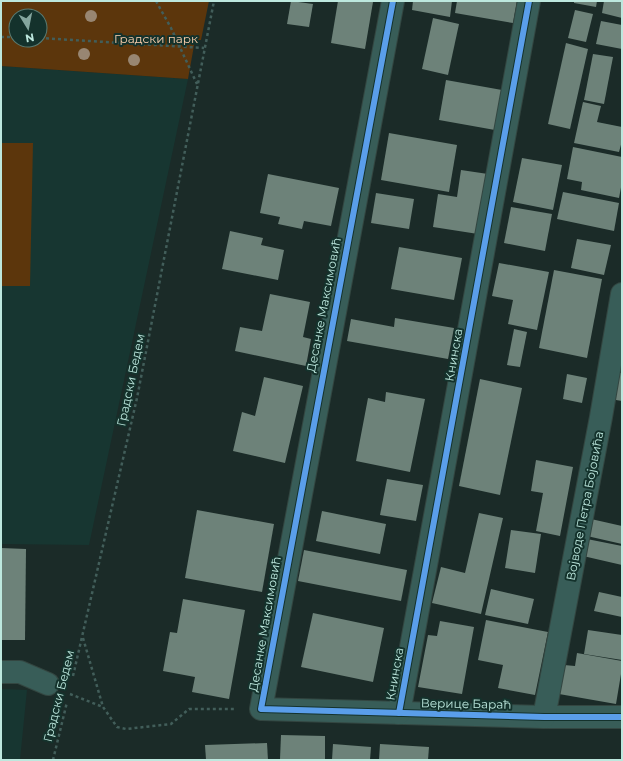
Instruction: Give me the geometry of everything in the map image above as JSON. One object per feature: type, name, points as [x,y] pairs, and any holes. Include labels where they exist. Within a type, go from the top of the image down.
[{"type":"street","name":"Десанке Максимовић","points":[[261,709],[393,1]]},
{"type":"street","name":"Книнска","points":[[399,713],[529,1]]},
{"type":"street","name":"Војводе Петра Бојовића","points":[[544,716],[601,417],[622,294]]},
{"type":"street","points":[[1,672],[20,672],[48,684]]},
{"type":"street","name":"Верице Бараћ","points":[[261,709],[622,717]]},
{"type":"path","points":[[156,1],[180,46],[197,84]]},
{"type":"path","points":[[48,38],[204,48]]},
{"type":"path","points":[[83,637],[103,707],[117,727],[126,729],[171,724],[189,709],[261,709]]},
{"type":"shaded area","points":[[1,66],[188,79],[89,545],[1,544]]},
{"type":"shaded area","points":[[1,689],[27,690],[20,760],[1,760]]},
{"type":"green space","name":"Градски парк","points":[[1,1],[209,1],[201,40],[195,40],[188,79],[1,66]]},
{"type":"green space","points":[[1,143],[33,143],[30,286],[1,286]]},
{"type":"building","points":[[291,1],[313,4],[309,27],[287,24]]},
{"type":"building","points":[[338,1],[373,2],[365,49],[331,43]]},
{"type":"building","points":[[413,1],[452,1],[450,17],[412,10]]},
{"type":"building","points":[[457,1],[517,1],[513,23],[455,13]]},
{"type":"building","points":[[574,1],[597,1],[596,7],[574,3]]},
{"type":"building","points":[[604,1],[622,1],[622,18],[602,13]]},
{"type":"building","points":[[575,10],[593,14],[586,42],[568,38]]},
{"type":"building","points":[[433,18],[459,24],[448,75],[422,69]]},
{"type":"building","points":[[601,21],[622,25],[622,49],[596,44]]},
{"type":"building","points":[[566,43],[588,49],[570,129],[548,124]]},
{"type":"building","points":[[593,54],[613,57],[604,104],[584,100]]},
{"type":"building","points":[[446,80],[502,90],[495,130],[439,120]]},
{"type":"building","points":[[583,102],[601,106],[597,122],[622,127],[622,141],[619,152],[574,143]]},
{"type":"building","points":[[389,133],[457,145],[449,192],[381,180]]},
{"type":"building","points":[[573,147],[622,157],[622,182],[619,198],[581,190],[582,182],[567,179]]},
{"type":"building","points":[[522,158],[562,165],[553,210],[513,202]]},
{"type":"building","points":[[461,170],[488,174],[478,234],[433,227],[438,194],[457,197]]},
{"type":"building","points":[[268,174],[339,188],[331,226],[304,221],[302,229],[278,224],[280,217],[260,213]]},
{"type":"building","points":[[563,192],[619,203],[614,231],[557,219]]},
{"type":"building","points":[[376,193],[414,199],[409,229],[371,223]]},
{"type":"building","points":[[511,207],[552,214],[545,251],[504,243]]},
{"type":"building","points":[[230,231],[263,238],[261,245],[284,250],[278,280],[222,269]]},
{"type":"building","points":[[577,239],[611,245],[604,275],[571,268]]},
{"type":"building","points":[[399,247],[462,258],[454,300],[391,289]]},
{"type":"building","points":[[499,263],[549,272],[537,330],[508,324],[513,300],[492,296]]},
{"type":"building","points":[[554,270],[602,279],[587,358],[539,348]]},
{"type":"building","points":[[270,294],[310,302],[303,337],[311,339],[306,366],[235,351],[240,327],[262,331]]},
{"type":"building","points":[[395,318],[454,328],[448,359],[347,341],[351,319],[394,327]]},
{"type":"building","points":[[514,329],[527,332],[520,367],[507,365]]},
{"type":"building","points":[[615,372],[622,373],[622,401],[610,399]]},
{"type":"building","points":[[567,374],[587,378],[582,403],[563,399]]},
{"type":"building","points":[[264,377],[303,386],[285,463],[233,451],[242,412],[255,416]]},
{"type":"building","points":[[480,379],[522,388],[500,495],[459,486]]},
{"type":"building","points":[[386,392],[425,399],[410,472],[356,461],[368,398],[385,402]]},
{"type":"building","points":[[536,460],[573,467],[560,536],[536,531],[543,493],[531,491]]},
{"type":"building","points":[[387,479],[423,485],[416,521],[380,515]]},
{"type":"building","points":[[197,510],[274,524],[262,592],[185,578]]},
{"type":"building","points":[[322,511],[386,524],[380,554],[316,541]]},
{"type":"building","points":[[479,513],[503,518],[481,614],[432,603],[441,567],[465,573]]},
{"type":"building","points":[[591,519],[622,526],[622,544],[587,536]]},
{"type":"building","points":[[511,530],[541,534],[535,573],[505,568]]},
{"type":"building","points":[[587,539],[622,546],[622,565],[583,556]]},
{"type":"building","points":[[1,548],[26,549],[25,640],[1,640]]},
{"type":"building","points":[[304,550],[407,570],[401,601],[298,581]]},
{"type":"building","points":[[491,589],[534,599],[528,624],[485,615]]},
{"type":"building","points":[[599,592],[622,597],[622,617],[594,611]]},
{"type":"building","points":[[183,599],[245,610],[229,699],[192,692],[195,677],[163,671],[170,632],[177,633]]},
{"type":"building","points":[[313,613],[384,628],[373,682],[301,667]]},
{"type":"building","points":[[486,620],[548,632],[535,695],[498,688],[503,665],[478,660]]},
{"type":"building","points":[[440,621],[474,627],[462,694],[418,687],[428,635],[437,636]]},
{"type":"building","points":[[588,630],[622,635],[622,660],[584,654]]},
{"type":"building","points":[[577,653],[622,661],[616,704],[559,694],[564,665],[575,666]]},
{"type":"building","points":[[281,735],[325,736],[325,759],[280,759]]},
{"type":"building","points":[[267,743],[268,760],[206,760],[205,745]]},
{"type":"building","points":[[333,744],[371,747],[370,760],[332,760]]},
{"type":"building","points":[[380,744],[429,747],[428,760],[379,760]]},
{"type":"cycle path","points":[[393,1],[261,709],[544,717],[622,717]]},
{"type":"cycle path","points":[[399,713],[529,1]]}]
